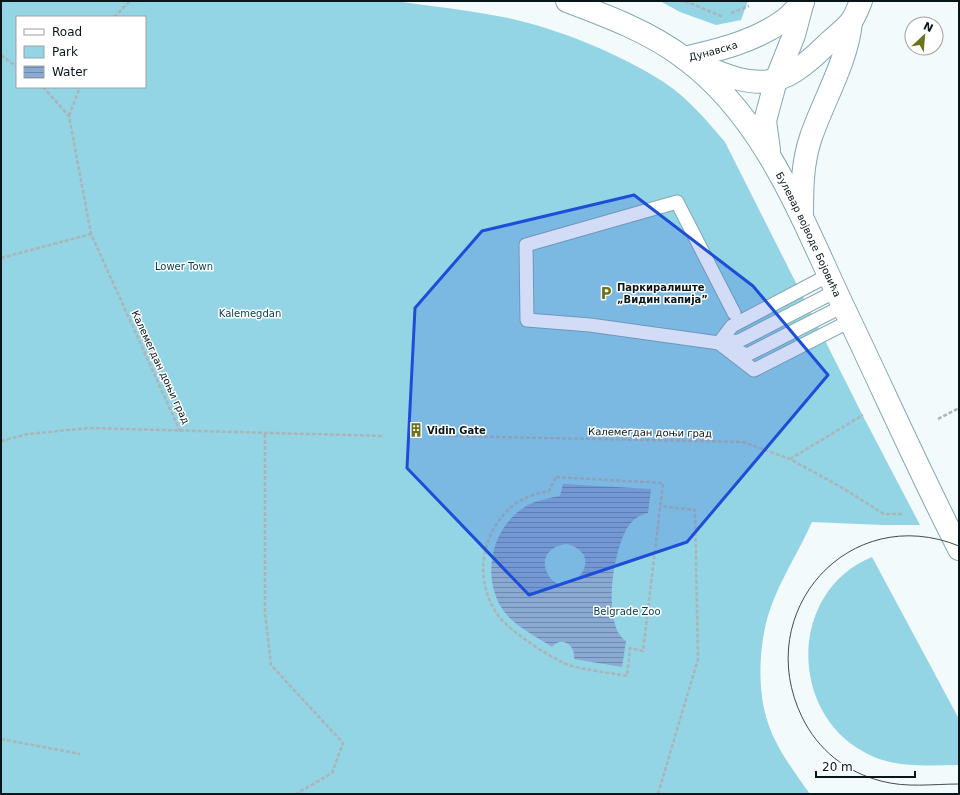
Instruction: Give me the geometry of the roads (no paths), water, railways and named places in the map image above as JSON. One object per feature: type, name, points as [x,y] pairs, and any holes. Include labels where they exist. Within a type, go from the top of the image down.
[{"type":"main road","name":"Булевар војводе Бојовића","points":[[567,1],[632,28],[684,58],[731,102],[746,120],[770,157],[802,219],[917,466],[959,550]]},
{"type":"main road","name":"Дунавска","points":[[684,58],[739,43],[764,33],[783,21],[803,1]]},
{"type":"main road","name":"Дунавска","points":[[770,157],[765,132],[765,121],[776,80],[794,35],[803,1]]},
{"type":"main road","name":"Дунавска","points":[[684,58],[742,81],[758,83],[776,80],[792,73],[851,22],[861,1]]},
{"type":"main road","points":[[802,219],[802,191],[806,152],[846,50],[851,22]]},
{"type":"lane","points":[[734,313],[677,202],[526,245],[527,320],[590,325],[719,343],[747,355],[839,298]]},
{"type":"lane","points":[[719,343],[732,326],[839,298]]},
{"type":"water","points":[[563,484],[651,489],[648,513],[638,517],[630,524],[624,534],[615,566],[612,585],[614,619],[618,633],[626,641],[622,667],[574,659],[571,646],[564,642],[560,642],[552,647],[513,621],[503,610],[496,597],[492,582],[491,567],[493,552],[498,538],[506,525],[516,514],[528,505],[540,500],[560,496]],"holes":[[[567,544],[580,550],[585,559],[584,568],[579,576],[571,582],[562,584],[553,581],[546,570],[545,565],[545,560],[549,552],[557,546]]]},
{"type":"tram line","points":[[959,546],[919,536],[881,539],[848,553],[820,575],[800,605],[790,640],[790,678],[802,717],[816,740],[834,758],[856,772],[881,781],[910,785],[959,784]]},
{"type":"place","name":"Паркиралиште „Видин капија”","points":[[606,293]]},
{"type":"place","name":"Vidin Gate","points":[[416,430]]},
{"type":"park label","name":"Lower Town","points":[[184,266]]},
{"type":"park label","name":"Kalemegdan","points":[[250,313]]},
{"type":"park label","name":"Belgrade Zoo","points":[[627,611]]}]
